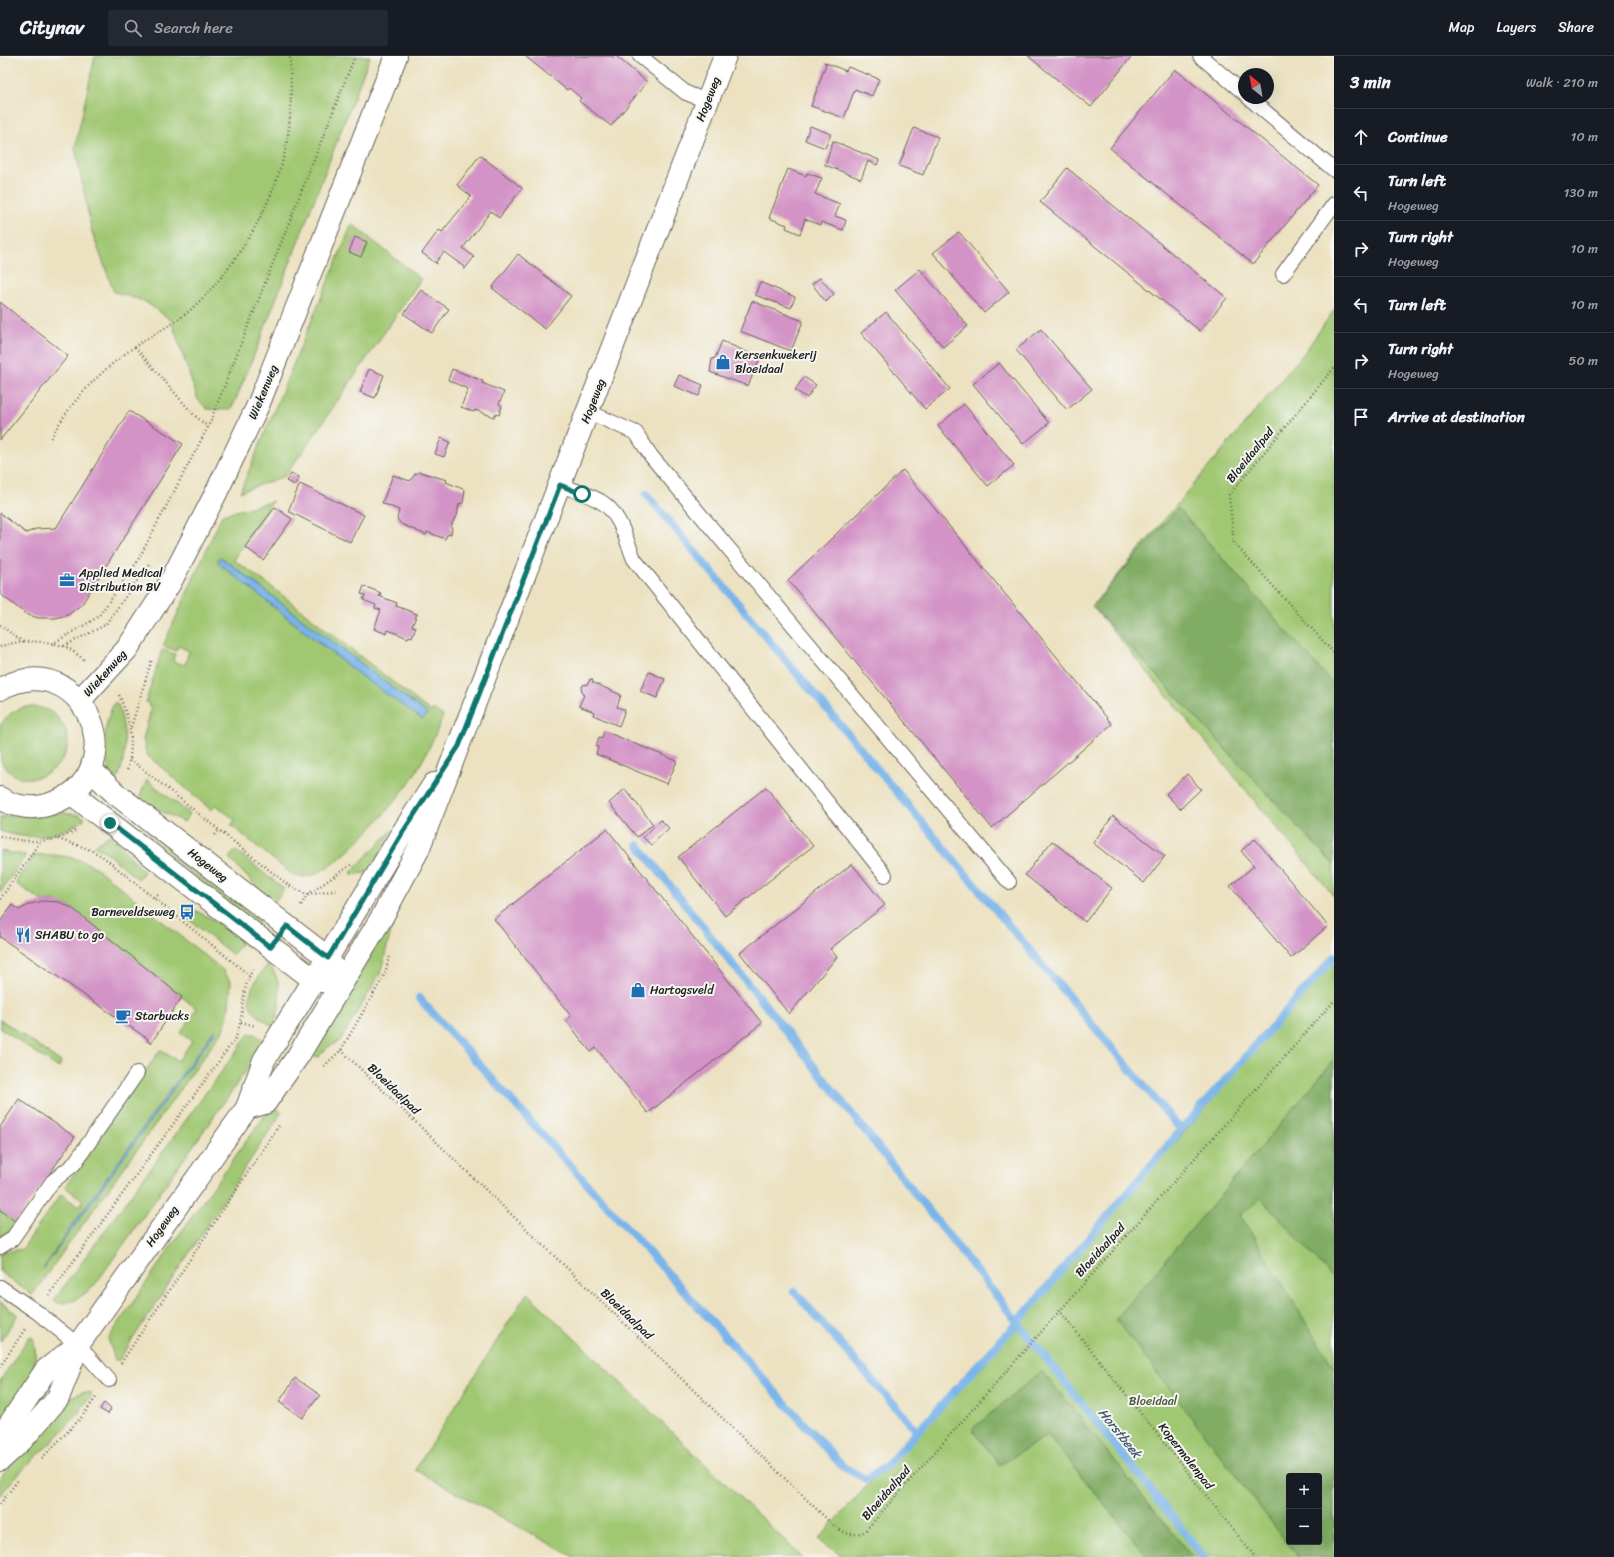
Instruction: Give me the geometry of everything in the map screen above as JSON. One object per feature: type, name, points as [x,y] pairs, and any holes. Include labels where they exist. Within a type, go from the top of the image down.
[{"type":"street","name":"Wiekenweg","points":[[80,700],[127,649],[170,583],[216,493],[259,402],[396,56]]},
{"type":"street","name":"Hogeweg","points":[[247,1108],[266,1103],[298,1056],[382,917],[418,850],[589,412],[725,56]]},
{"type":"street","points":[[0,689],[10,683],[29,679],[48,681],[66,688],[80,700],[89,712],[94,726],[96,741],[95,755],[91,770],[72,794],[60,801],[46,806],[18,806],[2,801]]},
{"type":"street","name":"Hogeweg","points":[[0,1460],[22,1440],[58,1398],[78,1345],[247,1108],[264,1060],[328,958],[401,835],[459,746]]},
{"type":"street","name":"Hogeweg","points":[[91,770],[116,794],[328,958],[342,983]]},
{"type":"street","points":[[72,794],[314,980],[342,983]]},
{"type":"street","name":"Hogeweg","points":[[0,1444],[8,1428],[46,1370],[78,1345]]},
{"type":"lane","points":[[640,56],[686,93],[707,101]]},
{"type":"lane","points":[[1200,56],[1238,88]]},
{"type":"lane","points":[[1256,104],[1334,170]]},
{"type":"lane","points":[[1283,274],[1334,204]]},
{"type":"lane","points":[[589,412],[636,433],[651,456],[1009,882]]},
{"type":"lane","points":[[560,485],[601,501],[613,512],[623,530],[634,559],[885,875]]},
{"type":"lane","points":[[0,1247],[12,1239],[52,1182],[74,1164],[137,1073]]},
{"type":"lane","points":[[0,1287],[37,1312],[78,1345],[108,1380]]},
{"type":"path","points":[[51,438],[63,415],[96,377],[135,347],[189,311],[220,278],[247,243],[275,183],[288,136],[292,102],[290,56]]},
{"type":"path","points":[[52,644],[98,617],[137,562],[208,427],[355,56]]},
{"type":"path","points":[[135,347],[194,415],[208,427]]},
{"type":"path","name":"Bloeidaalpad","points":[[1334,368],[1229,495],[1234,543],[1334,653]]},
{"type":"path","points":[[64,646],[105,625],[150,563]]},
{"type":"path","points":[[0,625],[23,642]]},
{"type":"path","points":[[130,759],[288,885],[307,895],[287,926]]},
{"type":"path","points":[[216,835],[219,830]]},
{"type":"path","points":[[0,836],[19,841],[40,841],[58,838],[97,853],[249,975]]},
{"type":"path","points":[[0,899],[40,841]]},
{"type":"path","points":[[154,898],[158,895]]},
{"type":"path","points":[[0,1367],[37,1312],[235,1039],[241,1022],[245,987],[249,975],[270,947]]},
{"type":"path","name":"Bloeidaalpad","points":[[319,1070],[341,1050],[840,1531],[854,1535],[864,1531],[1334,1001]]},
{"type":"path","points":[[41,1459],[80,1419],[108,1380],[282,1121]]},
{"type":"path","name":"Kopermolenpad","points":[[1059,1310],[1254,1557]]},
{"type":"path","points":[[0,1504],[21,1477]]},
{"type":"green space","points":[[95,56],[370,56],[261,338],[234,404],[230,410],[207,409],[198,400],[171,320],[144,301],[114,292],[92,232],[75,147]]},
{"type":"green space","points":[[352,224],[421,279],[285,476],[240,492]]},
{"type":"green space","points":[[1334,310],[1334,685],[1178,508],[1092,606],[1304,353]]},
{"type":"green space","points":[[273,501],[234,560],[272,587],[431,712],[433,709],[443,716],[432,743],[407,786],[360,840],[345,854],[317,874],[298,877],[290,873],[231,825],[235,820],[216,805],[211,810],[147,755],[143,739],[151,709],[146,701],[162,650],[175,654],[173,661],[185,665],[189,651],[178,646],[176,651],[163,646],[222,515]],"holes":[[[222,558],[425,712],[426,716],[361,676],[218,562]]]},
{"type":"green space","points":[[1178,508],[1334,685],[1334,865],[1092,606]]},
{"type":"green space","points":[[1092,606],[1334,865],[1334,896]]},
{"type":"green space","points":[[114,703],[117,703],[119,707],[125,745],[123,763],[116,782],[107,763],[104,743],[107,723]]},
{"type":"green space","points":[[23,707],[38,707],[52,712],[59,719],[67,734],[67,748],[61,761],[51,771],[38,777],[24,778],[11,773],[1,761],[0,725],[11,713]]},
{"type":"green space","points":[[147,780],[190,814],[184,822],[138,800]]},
{"type":"green space","points":[[64,813],[78,815],[85,818],[81,822],[58,833],[48,835],[19,836],[0,831],[0,818],[6,816]]},
{"type":"green space","points":[[127,816],[261,918],[257,924],[123,821]]},
{"type":"green space","points":[[393,829],[371,872],[352,875],[352,871]]},
{"type":"green space","points":[[111,834],[144,872],[138,879],[104,851],[94,846]]},
{"type":"green space","points":[[235,850],[284,889],[273,904],[229,858]]},
{"type":"green space","points":[[0,851],[26,855],[0,893]]},
{"type":"green space","points":[[34,855],[66,856],[81,860],[95,867],[223,970],[231,982],[228,1016],[224,1029],[32,1295],[0,1272],[0,1253],[22,1249],[61,1194],[79,1207],[83,1200],[65,1187],[160,1050],[178,1061],[192,1041],[180,1033],[197,1009],[70,907],[57,902],[42,901],[15,883]]},
{"type":"green space","points":[[189,907],[246,937],[233,955],[183,915]]},
{"type":"green space","points":[[398,908],[380,974],[340,1041],[328,1047],[318,1057],[309,1055]]},
{"type":"green space","name":"Bloeidaal","points":[[1334,957],[1334,1557],[843,1557],[819,1539],[1184,1133]]},
{"type":"green space","points":[[267,965],[276,976],[279,994],[278,1012],[273,1027],[253,1011],[249,999],[253,986]]},
{"type":"green space","points":[[0,1019],[61,1062],[59,1067],[0,1028]]},
{"type":"green space","points":[[249,1034],[254,1034],[265,1041],[265,1044],[97,1282],[84,1294],[73,1301],[67,1303],[55,1302],[54,1300]]},
{"type":"green space","points":[[1334,1060],[1334,1279],[1261,1198],[1240,1215],[1334,1368],[1334,1557],[1298,1557],[1289,1545],[1322,1545],[1322,1473],[1286,1473],[1286,1541],[1116,1319]]},
{"type":"green space","points":[[270,1108],[277,1109],[282,1112],[119,1360],[115,1360],[108,1339],[176,1239]]},
{"type":"green space","points":[[0,1210],[12,1219],[18,1220],[9,1233],[0,1240]]},
{"type":"green space","points":[[527,1293],[802,1557],[574,1557],[415,1470]]},
{"type":"green space","points":[[0,1302],[18,1315],[0,1342]]},
{"type":"green space","points":[[29,1337],[33,1338],[35,1350],[31,1373],[21,1394],[0,1424],[0,1381]]},
{"type":"green space","points":[[1042,1371],[1192,1557],[1147,1557],[1048,1435],[1000,1465],[972,1429]]},
{"type":"green space","points":[[83,1392],[92,1393],[80,1411],[61,1433],[9,1484],[0,1496],[0,1477],[70,1397]]},
{"type":"water","points":[[219,558],[222,558],[425,712],[427,714],[424,719],[361,676],[220,564],[218,562]]},
{"type":"water","points":[[215,1029],[215,1032],[43,1269],[73,1224]]},
{"type":"building","points":[[525,56],[612,56],[614,58],[616,56],[647,82],[611,126],[579,101],[581,98],[569,88],[567,90]]},
{"type":"building","points":[[1028,56],[1132,56],[1091,107]]},
{"type":"building","points":[[824,62],[846,71],[848,67],[879,79],[872,96],[855,89],[844,118],[811,106],[826,64]]},
{"type":"building","points":[[1175,69],[1318,185],[1253,264],[1110,148]]},
{"type":"building","points":[[810,126],[831,134],[825,148],[805,140]]},
{"type":"building","points":[[914,128],[938,137],[923,175],[899,166]]},
{"type":"building","points":[[833,141],[879,160],[877,165],[868,161],[861,179],[825,165]]},
{"type":"building","points":[[480,155],[522,188],[499,218],[491,211],[463,248],[474,257],[464,270],[464,267],[444,252],[436,262],[437,264],[422,253],[439,230],[442,232],[471,196],[457,185]]},
{"type":"building","points":[[1067,168],[1227,298],[1200,331],[1040,202]]},
{"type":"building","points":[[788,169],[806,176],[807,173],[822,178],[815,194],[840,204],[835,216],[846,220],[843,230],[821,222],[820,225],[805,219],[800,234],[786,228],[787,225],[769,218]]},
{"type":"building","points":[[959,232],[1009,292],[984,313],[933,253]]},
{"type":"building","points":[[355,237],[367,242],[361,257],[349,252]]},
{"type":"building","points":[[518,254],[571,296],[545,329],[492,288]]},
{"type":"building","points":[[920,269],[968,326],[943,347],[895,290]]},
{"type":"building","points":[[820,278],[834,294],[826,302],[812,284]]},
{"type":"building","points":[[760,282],[795,297],[791,308],[755,295]]},
{"type":"building","points":[[421,290],[449,309],[432,333],[404,314]]},
{"type":"building","points":[[752,301],[803,321],[791,351],[740,331]]},
{"type":"building","points":[[0,302],[68,356],[0,440]]},
{"type":"building","points":[[886,312],[950,389],[925,409],[861,333]]},
{"type":"building","points":[[1041,329],[1092,389],[1067,410],[1016,350]]},
{"type":"building","points":[[722,341],[760,358],[748,386],[710,372],[712,359],[715,358]]},
{"type":"building","points":[[999,363],[1049,423],[1023,444],[973,384]]},
{"type":"building","points":[[369,369],[384,375],[375,398],[360,392]]},
{"type":"building","points":[[452,369],[483,381],[482,383],[504,392],[499,404],[502,406],[499,415],[495,414],[494,417],[461,407],[468,389],[448,380]]},
{"type":"building","points":[[679,375],[703,385],[699,396],[674,386]]},
{"type":"building","points":[[804,377],[816,385],[807,398],[795,390]]},
{"type":"building","points":[[964,404],[1014,465],[988,486],[938,426]]},
{"type":"building","points":[[129,411],[183,444],[82,604],[68,615],[56,618],[38,618],[26,614],[0,594],[0,513],[26,533],[36,529],[56,528]]},
{"type":"building","points":[[441,438],[450,442],[444,457],[435,454]]},
{"type":"building","points":[[903,470],[1112,724],[992,828],[788,580]]},
{"type":"building","points":[[420,472],[447,480],[446,482],[465,490],[463,503],[459,504],[457,516],[451,527],[451,534],[447,535],[445,539],[427,532],[426,535],[401,524],[397,519],[399,510],[382,503],[393,475],[410,481],[415,474]]},
{"type":"building","points":[[291,474],[299,477],[295,485],[286,481]]},
{"type":"building","points":[[300,484],[364,515],[350,542],[288,511]]},
{"type":"building","points":[[275,507],[292,519],[263,560],[245,547]]},
{"type":"building","points":[[364,586],[381,593],[379,596],[397,603],[396,606],[417,614],[412,626],[416,627],[412,637],[409,636],[408,638],[388,630],[387,634],[374,629],[381,610],[375,608],[376,605],[363,600],[365,595],[361,594]]},
{"type":"building","points":[[649,672],[665,679],[657,698],[640,691]]},
{"type":"building","points":[[590,679],[593,680],[592,682],[621,695],[617,707],[625,710],[619,726],[593,715],[594,712],[579,706],[584,695],[581,690],[583,685],[588,684]]},
{"type":"building","points":[[604,731],[677,761],[667,784],[596,754],[598,747],[596,746],[599,737],[602,738]]},
{"type":"building","points":[[1187,774],[1201,789],[1180,809],[1166,794]]},
{"type":"building","points":[[766,787],[813,846],[725,916],[678,857]]},
{"type":"building","points":[[625,789],[653,824],[637,837],[609,803]]},
{"type":"building","points":[[1113,816],[1165,856],[1144,883],[1093,843]]},
{"type":"building","points":[[661,820],[669,828],[651,845],[643,837]]},
{"type":"building","points":[[607,829],[762,1023],[648,1113],[596,1048],[591,1052],[582,1041],[566,1020],[571,1016],[494,919]]},
{"type":"building","points":[[1255,839],[1328,926],[1291,958],[1230,886],[1254,866],[1241,851]]},
{"type":"building","points":[[1052,841],[1112,888],[1085,922],[1025,875]]},
{"type":"building","points":[[852,864],[885,905],[830,949],[837,957],[789,1014],[740,953]]},
{"type":"building","points":[[43,901],[59,902],[72,908],[182,997],[151,1043],[147,1041],[148,1039],[0,937],[0,922],[12,905],[19,910],[30,904]]},
{"type":"building","points":[[19,1099],[75,1137],[16,1222],[0,1210],[0,1127]]},
{"type":"building","points":[[295,1378],[320,1395],[302,1418],[279,1402]]},
{"type":"building","points":[[104,1403],[111,1409],[108,1414],[100,1409]]},
{"type":"waterway","points":[[646,494],[1181,1130]]},
{"type":"waterway","name":"Horstbeek","points":[[638,845],[1204,1557]]},
{"type":"waterway","points":[[419,998],[843,1467],[866,1479],[887,1465],[1017,1323],[1181,1130],[1334,957]]},
{"type":"waterway","points":[[794,1291],[917,1431]]},
{"type":"place","name":"Kersenkwekerij Bloeidaal","points":[[723,362]]},
{"type":"place","name":"Applied Medical Distribution BV","points":[[67,580]]},
{"type":"place","name":"Barneveldseweg","points":[[187,912]]},
{"type":"place","name":"SHABU to go","points":[[23,935]]},
{"type":"place","name":"Hartogsveld","points":[[638,990]]},
{"type":"place","name":"Starbucks","points":[[123,1016]]},
{"type":"route","points":[[110,823],[270,947],[287,926],[328,958],[401,835],[459,746],[560,485],[582,494]]}]
